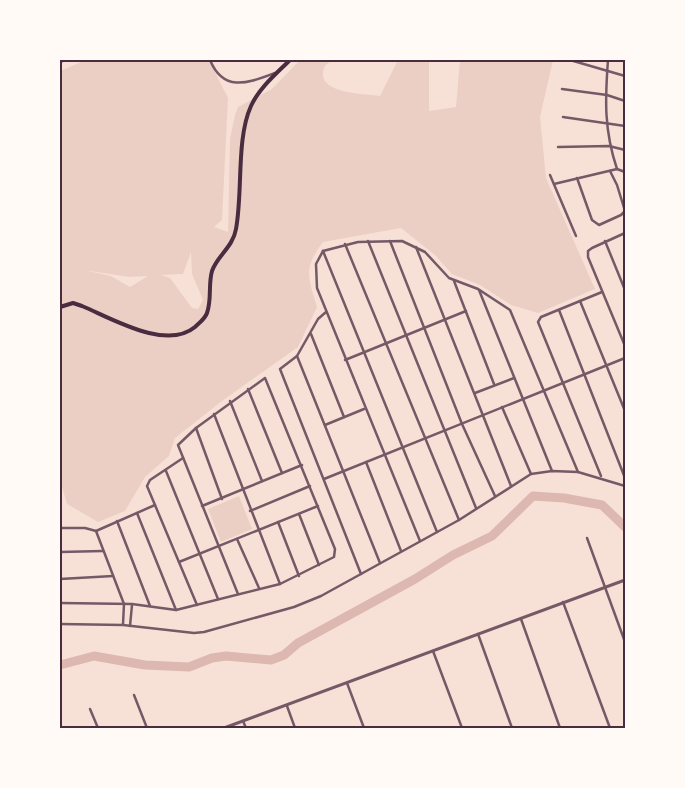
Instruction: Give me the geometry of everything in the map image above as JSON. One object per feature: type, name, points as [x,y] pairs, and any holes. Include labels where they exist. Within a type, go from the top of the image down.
[{"type":"main road","points":[[60,307],[73,303],[137,329],[165,337],[186,332],[204,318],[209,303],[213,268],[230,247],[236,230],[243,145],[249,110],[258,94],[290,60]]},
{"type":"street","points":[[60,62],[65,60]]},
{"type":"street","points":[[210,60],[221,76],[238,84],[251,82],[279,71]]},
{"type":"street","points":[[570,60],[625,76]]},
{"type":"street","points":[[608,60],[606,121],[609,146],[617,169]]},
{"type":"street","points":[[562,89],[607,95],[625,101]]},
{"type":"street","points":[[563,117],[606,121],[625,126]]},
{"type":"street","points":[[558,147],[609,146],[625,150]]},
{"type":"street","points":[[554,184],[617,169],[625,172]]},
{"type":"street","points":[[577,178],[592,220],[599,225],[621,215],[625,211],[617,185],[610,171]]},
{"type":"street","points":[[550,175],[576,236]]},
{"type":"street","points":[[625,233],[604,241],[588,251],[588,257],[625,346]]},
{"type":"street","points":[[389,240],[462,424],[495,496]]},
{"type":"street","points":[[323,251],[345,244],[389,240],[415,245],[425,252],[454,281],[494,384]]},
{"type":"street","points":[[368,241],[476,508]]},
{"type":"street","points":[[604,241],[625,290]]},
{"type":"street","points":[[345,244],[459,520]]},
{"type":"street","points":[[415,245],[511,486]]},
{"type":"street","points":[[323,251],[315,274],[317,288],[364,408],[420,541]]},
{"type":"street","points":[[323,251],[438,532]]},
{"type":"street","points":[[454,281],[478,289],[510,310],[578,472]]},
{"type":"street","points":[[478,289],[552,471]]},
{"type":"street","points":[[601,477],[538,322],[541,317],[602,292]]},
{"type":"street","points":[[580,301],[625,411]]},
{"type":"street","points":[[559,310],[625,478]]},
{"type":"street","points":[[345,360],[466,311]]},
{"type":"street","points":[[326,312],[318,319],[297,356],[282,366],[281,372],[361,574]]},
{"type":"street","points":[[311,334],[344,417]]},
{"type":"street","points":[[297,356],[380,563]]},
{"type":"street","points":[[324,479],[625,358]]},
{"type":"street","points":[[60,603],[132,604],[176,610],[280,584],[299,576],[336,555],[302,465],[265,378],[230,401],[178,443],[238,594]]},
{"type":"street","points":[[475,393],[494,384],[514,378]]},
{"type":"street","points":[[248,389],[282,473]]},
{"type":"street","points":[[621,401],[625,399]]},
{"type":"street","points":[[230,401],[262,481]]},
{"type":"street","points":[[502,407],[531,474]]},
{"type":"street","points":[[326,425],[364,408]]},
{"type":"street","points":[[214,414],[250,511],[280,584]]},
{"type":"street","points":[[196,428],[222,498]]},
{"type":"street","points":[[183,458],[147,484],[197,605]]},
{"type":"street","points":[[366,462],[401,551]]},
{"type":"street","points":[[202,506],[302,465]]},
{"type":"street","points":[[166,470],[218,599]]},
{"type":"street","points":[[60,624],[123,625],[194,633],[204,632],[303,604],[438,532],[531,474],[552,471],[578,472],[601,477],[625,486]]},
{"type":"street","points":[[250,511],[310,486]]},
{"type":"street","points":[[60,528],[85,528],[96,531],[155,505]]},
{"type":"street","points":[[179,562],[318,506]]},
{"type":"street","points":[[137,513],[176,610]]},
{"type":"street","points":[[299,514],[319,565]]},
{"type":"street","points":[[117,521],[150,606]]},
{"type":"street","points":[[278,522],[299,576]]},
{"type":"street","points":[[96,531],[124,604],[123,625]]},
{"type":"street","points":[[587,538],[625,642]]},
{"type":"street","points":[[237,539],[259,588]]},
{"type":"street","points":[[60,552],[103,551]]},
{"type":"street","points":[[60,579],[113,576]]},
{"type":"street","points":[[224,728],[625,580]]},
{"type":"street","points":[[563,602],[610,728]]},
{"type":"street","points":[[130,626],[132,604]]},
{"type":"street","points":[[521,619],[560,728]]},
{"type":"street","points":[[478,634],[512,728]]},
{"type":"street","points":[[433,651],[462,728]]},
{"type":"street","points":[[347,682],[364,728]]},
{"type":"street","points":[[134,695],[147,728]]},
{"type":"street","points":[[287,706],[295,728]]},
{"type":"street","points":[[90,709],[98,728]]},
{"type":"street","points":[[243,721],[246,728]]},
{"type":"shaded area","points":[[86,60],[209,60],[228,98],[222,220],[214,227],[228,232],[230,138],[238,107],[272,89],[300,60],[335,60],[326,65],[323,71],[324,80],[329,85],[345,92],[380,96],[398,60],[429,60],[429,111],[456,107],[460,60],[553,60],[540,117],[546,178],[595,289],[538,313],[511,305],[480,285],[452,274],[435,255],[401,228],[323,242],[312,259],[309,273],[317,307],[298,347],[222,401],[175,438],[169,456],[145,477],[125,511],[98,522],[67,504],[60,480],[60,71]],"holes":[[[191,252],[192,274],[203,300],[198,309],[192,308],[170,278],[161,275],[183,274]],[[84,270],[129,277],[148,276],[130,287],[111,276]]]},
{"type":"shaded area","points":[[239,496],[252,529],[221,542],[208,509]]},
{"type":"waterway","points":[[60,665],[94,656],[145,665],[189,667],[212,658],[226,656],[271,660],[284,655],[298,643],[415,579],[453,555],[492,536],[533,496],[564,498],[602,505],[625,527]]}]
